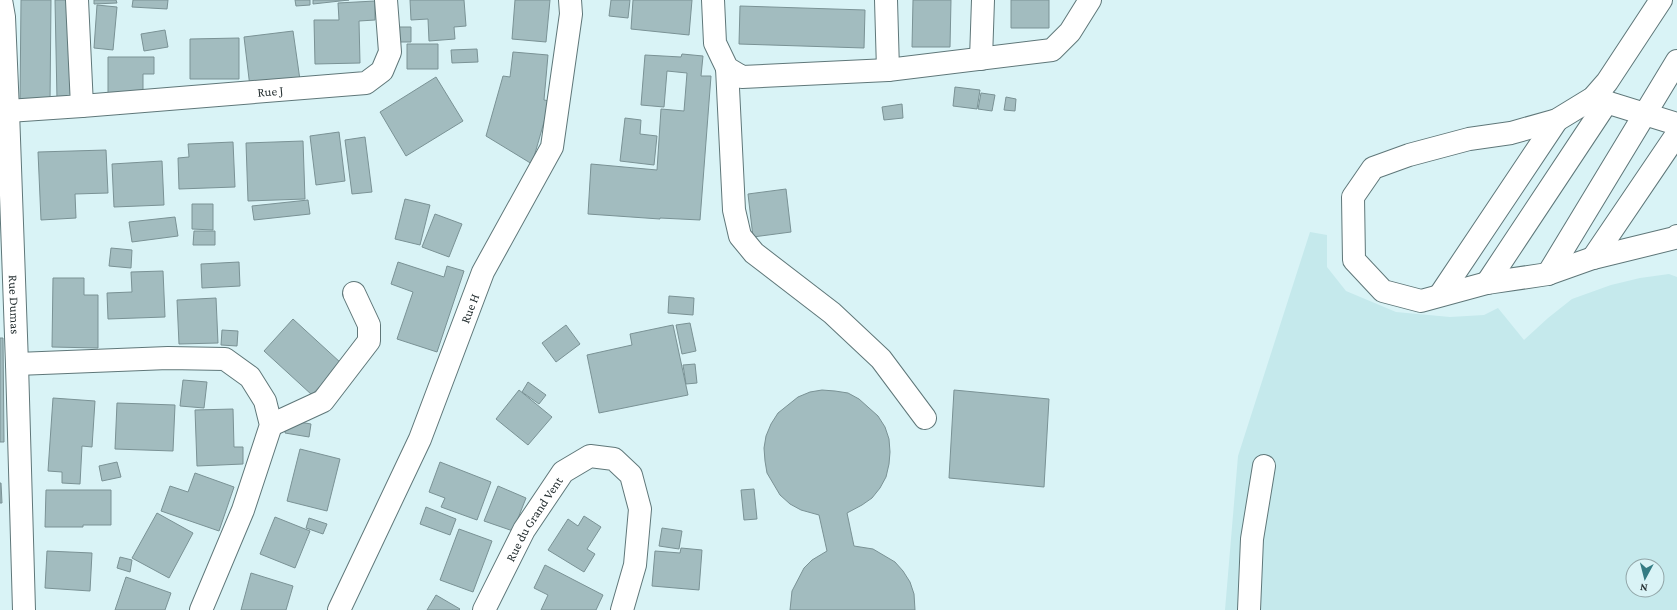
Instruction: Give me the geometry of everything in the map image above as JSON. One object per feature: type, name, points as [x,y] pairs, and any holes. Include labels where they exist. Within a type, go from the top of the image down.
[{"type":"street","points":[[77,0],[82,106]]},
{"type":"street","name":"Rue J","points":[[8,111],[366,83],[382,71],[390,52],[386,0]]},
{"type":"street","name":"Rue H","points":[[339,610],[420,439],[483,272],[552,146],[571,14],[570,0]]},
{"type":"street","points":[[713,0],[715,43],[727,68],[734,210],[740,236],[754,253],[832,313],[881,359],[925,418]]},
{"type":"street","points":[[886,0],[888,70]]},
{"type":"street","points":[[981,59],[982,0]]},
{"type":"street","points":[[727,68],[742,77],[888,70],[1052,50],[1070,32],[1090,0]]},
{"type":"street","points":[[1487,283],[1600,100],[1615,71],[1661,0]]},
{"type":"street","name":"Rue Dumas","points":[[2,11],[8,111],[24,610]]},
{"type":"street","points":[[1548,274],[1677,61]]},
{"type":"street","points":[[1677,124],[1600,100],[1556,120],[1511,133],[1470,139],[1409,155],[1374,168],[1354,197],[1354,260],[1383,291],[1421,300],[1487,283],[1548,274],[1593,258],[1675,238],[1677,236]]},
{"type":"street","points":[[1440,295],[1556,120]]},
{"type":"street","points":[[1593,258],[1677,134]]},
{"type":"street","points":[[271,425],[323,401],[369,341],[369,325],[354,293]]},
{"type":"street","points":[[17,364],[168,358],[226,359],[250,377],[265,401],[271,425],[243,510],[201,610]]},
{"type":"street","name":"Rue du Grand Vent","points":[[484,610],[524,530],[563,472],[590,456],[614,459],[631,475],[640,509],[635,565],[622,610]]},
{"type":"street","points":[[1249,610],[1252,540],[1264,466]]},
{"type":"shaded area","points":[[1310,232],[1327,235],[1327,267],[1346,291],[1396,312],[1450,317],[1484,315],[1498,308],[1524,340],[1572,299],[1611,285],[1640,278],[1669,274],[1677,277],[1677,610],[1225,610],[1238,456]]},
{"type":"building","points":[[21,0],[51,0],[50,103],[20,103]]},
{"type":"building","points":[[55,0],[75,0],[77,99],[57,100]]},
{"type":"building","points":[[94,0],[116,0],[117,3],[94,4]]},
{"type":"building","points":[[133,0],[168,0],[167,9],[132,7]]},
{"type":"building","points":[[295,0],[310,0],[310,5],[296,6]]},
{"type":"building","points":[[313,0],[349,0],[313,4]]},
{"type":"building","points":[[410,0],[464,0],[466,26],[454,27],[455,39],[429,41],[428,19],[411,20]]},
{"type":"building","points":[[515,0],[550,0],[546,42],[512,39]]},
{"type":"building","points":[[611,0],[630,0],[628,18],[609,16]]},
{"type":"building","points":[[633,0],[692,0],[689,35],[631,29]]},
{"type":"building","points":[[913,0],[951,0],[950,47],[912,47]]},
{"type":"building","points":[[1011,0],[1049,0],[1049,28],[1011,28]]},
{"type":"building","points":[[375,1],[375,20],[359,21],[360,63],[315,64],[314,20],[339,20],[338,3]]},
{"type":"building","points":[[97,5],[117,7],[113,50],[94,48]]},
{"type":"building","points":[[740,6],[865,10],[864,48],[739,44]]},
{"type":"building","points":[[395,27],[411,27],[411,42],[395,42]]},
{"type":"building","points":[[165,30],[168,47],[144,51],[141,34]]},
{"type":"building","points":[[293,31],[300,80],[250,87],[244,37]]},
{"type":"building","points":[[239,38],[239,79],[190,79],[190,39]]},
{"type":"building","points":[[407,44],[438,44],[438,69],[407,69]]},
{"type":"building","points":[[477,49],[478,62],[452,63],[451,50]]},
{"type":"building","points":[[513,52],[548,55],[544,100],[550,101],[532,164],[486,136],[503,76],[510,77]]},
{"type":"building","points":[[682,54],[703,56],[701,76],[711,76],[700,220],[588,214],[591,164],[657,170],[661,109],[684,111],[687,73],[667,71],[664,107],[641,105],[645,55],[681,57]]},
{"type":"building","points":[[108,57],[154,57],[154,74],[143,74],[143,96],[108,96]]},
{"type":"building","points":[[436,77],[463,121],[406,156],[380,112]]},
{"type":"building","points":[[955,87],[980,90],[977,109],[953,106]]},
{"type":"building","points":[[981,93],[995,95],[992,111],[978,109]]},
{"type":"building","points":[[1006,97],[1016,99],[1015,111],[1004,110]]},
{"type":"building","points":[[902,104],[903,118],[884,120],[882,107]]},
{"type":"building","points":[[625,118],[641,120],[640,134],[657,136],[654,165],[620,161]]},
{"type":"building","points":[[339,132],[345,181],[316,185],[310,136]]},
{"type":"building","points":[[365,137],[372,192],[352,194],[345,140]]},
{"type":"building","points":[[303,141],[305,199],[248,201],[246,143]]},
{"type":"building","points":[[233,142],[235,187],[179,189],[178,158],[189,157],[188,144]]},
{"type":"building","points":[[106,150],[108,193],[75,194],[76,218],[41,220],[38,152]]},
{"type":"building","points":[[162,161],[164,205],[114,207],[112,164]]},
{"type":"building","points":[[786,189],[791,232],[753,237],[748,194]]},
{"type":"building","points":[[405,199],[430,205],[420,245],[395,239]]},
{"type":"building","points":[[308,200],[310,214],[254,220],[252,206]]},
{"type":"building","points":[[192,204],[213,204],[213,230],[192,229]]},
{"type":"building","points":[[435,214],[462,224],[449,257],[422,247]]},
{"type":"building","points":[[175,217],[178,236],[132,242],[129,222]]},
{"type":"building","points":[[194,231],[215,231],[215,245],[193,245]]},
{"type":"building","points":[[111,248],[132,250],[131,268],[109,266]]},
{"type":"building","points":[[239,262],[240,286],[202,288],[201,264]]},
{"type":"building","points":[[398,262],[444,277],[447,266],[464,271],[437,352],[397,339],[413,292],[391,284]]},
{"type":"building","points":[[163,271],[165,317],[108,319],[107,293],[132,292],[131,272]]},
{"type":"building","points":[[53,278],[84,278],[84,295],[98,295],[98,348],[52,347]]},
{"type":"building","points":[[669,296],[694,298],[693,315],[668,313]]},
{"type":"building","points":[[216,298],[218,343],[179,344],[177,300]]},
{"type":"building","points":[[293,319],[341,363],[312,395],[264,351]]},
{"type":"building","points":[[690,323],[696,351],[682,354],[676,325]]},
{"type":"building","points":[[566,325],[580,344],[556,362],[542,343]]},
{"type":"building","points":[[673,325],[688,395],[599,413],[587,355],[632,345],[630,334]]},
{"type":"building","points":[[222,330],[238,331],[237,346],[221,345]]},
{"type":"building","points":[[0,338],[3,338],[4,442],[0,442]]},
{"type":"building","points":[[695,364],[697,383],[686,384],[683,365]]},
{"type":"building","points":[[183,380],[207,382],[204,408],[180,406]]},
{"type":"building","points":[[528,382],[546,395],[539,404],[522,392]]},
{"type":"building","points":[[519,390],[552,417],[528,445],[496,419]]},
{"type":"building","points":[[822,390],[848,393],[859,399],[878,416],[885,427],[889,439],[890,452],[886,477],[872,498],[847,513],[854,546],[873,549],[895,562],[910,582],[914,594],[915,610],[790,610],[792,591],[804,568],[812,560],[827,551],[819,515],[801,510],[790,504],[780,495],[767,473],[764,448],[766,436],[778,413],[798,397],[810,392]]},
{"type":"building","points":[[954,390],[1049,399],[1044,487],[949,478]]},
{"type":"building","points":[[53,398],[95,401],[92,447],[82,446],[80,484],[62,483],[62,472],[48,471]]},
{"type":"building","points":[[117,403],[175,405],[173,451],[115,449]]},
{"type":"building","points":[[233,409],[234,447],[243,447],[243,464],[197,466],[195,410]]},
{"type":"building","points":[[287,420],[311,424],[309,437],[285,433]]},
{"type":"building","points":[[300,449],[340,459],[327,511],[287,501]]},
{"type":"building","points":[[117,462],[121,477],[102,481],[99,466]]},
{"type":"building","points":[[440,462],[491,482],[477,520],[441,507],[445,498],[429,492]]},
{"type":"building","points":[[195,473],[234,487],[219,531],[161,511],[170,486],[188,492]]},
{"type":"building","points":[[1,483],[2,503],[0,503]]},
{"type":"building","points":[[498,486],[526,498],[513,531],[484,521]]},
{"type":"building","points":[[754,489],[757,519],[744,520],[741,490]]},
{"type":"building","points":[[46,490],[111,490],[111,525],[45,527]]},
{"type":"building","points":[[426,507],[456,519],[450,535],[420,524]]},
{"type":"building","points":[[157,513],[193,533],[169,578],[132,558]]},
{"type":"building","points":[[584,516],[601,527],[587,549],[595,554],[584,572],[548,550],[568,519],[578,526]]},
{"type":"building","points":[[275,517],[310,531],[295,568],[260,554]]},
{"type":"building","points":[[309,518],[327,524],[323,534],[306,528]]},
{"type":"building","points":[[662,528],[682,531],[679,549],[659,546]]},
{"type":"building","points":[[459,529],[492,541],[473,592],[440,580]]},
{"type":"building","points":[[681,548],[702,550],[699,590],[652,586],[655,551],[680,553]]},
{"type":"building","points":[[47,551],[92,553],[90,591],[45,588]]},
{"type":"building","points":[[120,557],[132,560],[130,572],[117,568]]},
{"type":"building","points":[[545,565],[603,595],[596,610],[541,610],[548,595],[534,588]]},
{"type":"building","points":[[251,573],[293,586],[286,610],[241,610]]},
{"type":"building","points":[[126,577],[171,593],[165,610],[115,610]]},
{"type":"building","points":[[436,595],[460,609],[427,610]]}]
